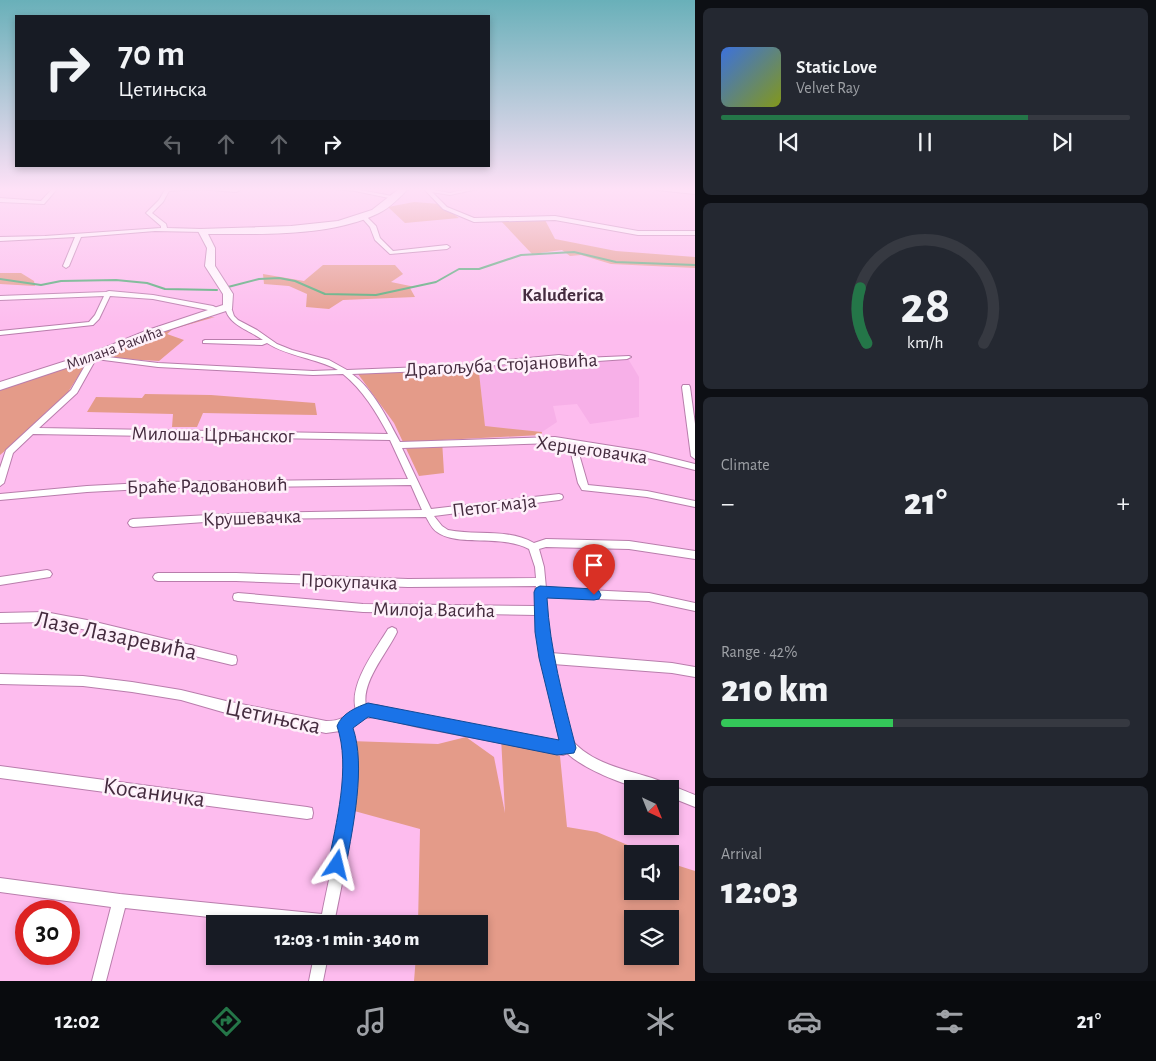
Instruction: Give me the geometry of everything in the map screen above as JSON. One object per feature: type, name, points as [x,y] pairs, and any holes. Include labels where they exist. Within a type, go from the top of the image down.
[{"type":"street","points":[[0,239],[97,234]]},
{"type":"street","name":"Драгољуба Стојановића","points":[[203,234],[211,248],[210,266],[228,294],[223,309],[233,320],[283,349],[329,363],[346,372],[367,396],[396,441],[428,513],[438,528],[445,533],[505,537],[534,547]]},
{"type":"street","points":[[375,234],[377,239],[392,253],[447,247]]},
{"type":"street","points":[[66,266],[80,235]]},
{"type":"street","points":[[0,334],[90,324],[96,320],[101,306],[109,293]]},
{"type":"street","points":[[0,298],[109,293],[175,300],[223,309]]},
{"type":"street","name":"Милана Ракића","points":[[0,386],[94,356],[152,332],[223,309]]},
{"type":"street","points":[[205,342],[262,343],[268,341]]},
{"type":"street","points":[[0,483],[10,452],[74,391],[94,356],[158,365],[287,373],[346,372]]},
{"type":"street","name":"Драгољуба Стојановића","points":[[346,372],[448,368],[482,363],[559,357],[583,360],[627,357]]},
{"type":"street","points":[[686,387],[695,456]]},
{"type":"street","name":"Милоша Црњанског","points":[[32,431],[396,441]]},
{"type":"street","name":"Херцеговачка","points":[[396,441],[549,440],[649,456],[695,467]]},
{"type":"street","points":[[573,444],[582,483],[585,488],[647,494],[695,504]]},
{"type":"street","name":"Браће Радовановић","points":[[0,497],[87,489],[162,485],[414,482]]},
{"type":"street","name":"Петог маја","points":[[372,513],[428,513],[559,497]]},
{"type":"street","name":"Крушевачка","points":[[133,523],[248,516],[372,513]]},
{"type":"street","points":[[638,780],[595,766],[568,748],[546,658],[540,611],[538,559],[534,547],[546,543],[629,545],[695,555]]},
{"type":"street","points":[[0,581],[47,574]]},
{"type":"street","name":"Прокупачка","points":[[158,577],[236,576],[540,587],[649,597],[695,607]]},
{"type":"street","name":"Милоја Васића","points":[[238,597],[363,608],[540,611]]},
{"type":"street","name":"Лазе Лазаревића","points":[[0,618],[45,617],[87,625],[232,660]]},
{"type":"street","points":[[392,632],[360,694],[363,712],[376,711],[563,749],[568,748]]},
{"type":"street","points":[[546,658],[672,668],[695,672]]},
{"type":"street","name":"Цетињска","points":[[0,679],[84,681],[122,686],[180,695],[226,707],[336,728],[345,726],[363,712]]},
{"type":"street","points":[[328,915],[347,809],[350,741],[345,726]]},
{"type":"street","name":"Косаничка","points":[[0,772],[307,813]]},
{"type":"street","points":[[679,795],[695,801]]},
{"type":"street","points":[[0,885],[120,901],[252,915]]},
{"type":"street","points":[[99,981],[120,901]]},
{"type":"street","points":[[316,981],[319,965]]},
{"type":"shaded area","points":[[513,234],[552,234],[555,239],[616,251],[695,257],[695,268],[611,264],[581,255],[570,256],[562,250],[532,254]]},
{"type":"shaded area","points":[[323,265],[395,265],[403,274],[391,282],[415,287],[410,288],[415,297],[343,300],[329,309],[306,307],[307,294],[289,286],[264,284],[263,274],[304,281]]},
{"type":"shaded area","points":[[0,273],[21,273],[34,281],[35,286],[0,284]]},
{"type":"shaded area","points":[[215,317],[173,329],[167,334],[184,340],[159,361],[123,359],[103,356],[102,353],[198,318]]},
{"type":"shaded area","points":[[559,357],[583,360],[627,357],[639,377],[639,417],[590,424],[577,404],[553,406],[557,422],[542,432],[485,427],[478,364]]},
{"type":"shaded area","points":[[89,360],[66,395],[46,412],[31,429],[0,455],[0,387]]},
{"type":"shaded area","points":[[478,364],[485,426],[542,432],[541,435],[442,440],[444,473],[419,476],[394,423],[358,374]]},
{"type":"shaded area","points":[[145,394],[211,395],[315,403],[317,415],[203,413],[197,427],[172,427],[173,414],[87,412],[96,397],[142,398]]},
{"type":"shaded area","points":[[466,737],[494,757],[505,813],[501,737],[560,756],[567,827],[597,832],[628,845],[624,845],[624,900],[679,900],[679,866],[695,871],[695,981],[414,981],[415,965],[488,965],[488,915],[418,915],[420,829],[347,809],[350,741],[438,744]]},
{"type":"waterway","points":[[228,287],[259,279],[279,278],[295,281],[325,294],[376,295],[436,282],[459,269],[479,269],[521,255],[574,252],[616,262],[695,265]]},
{"type":"waterway","points":[[0,279],[41,285],[61,281],[116,280],[147,283],[165,289],[217,290]]},
{"type":"district","name":"Kaluđerica","points":[[563,294]]},
{"type":"route","points":[[337,865],[347,809],[350,741],[345,726],[360,713],[368,710],[557,748],[568,748],[546,658],[540,611],[540,592],[594,595]]}]
